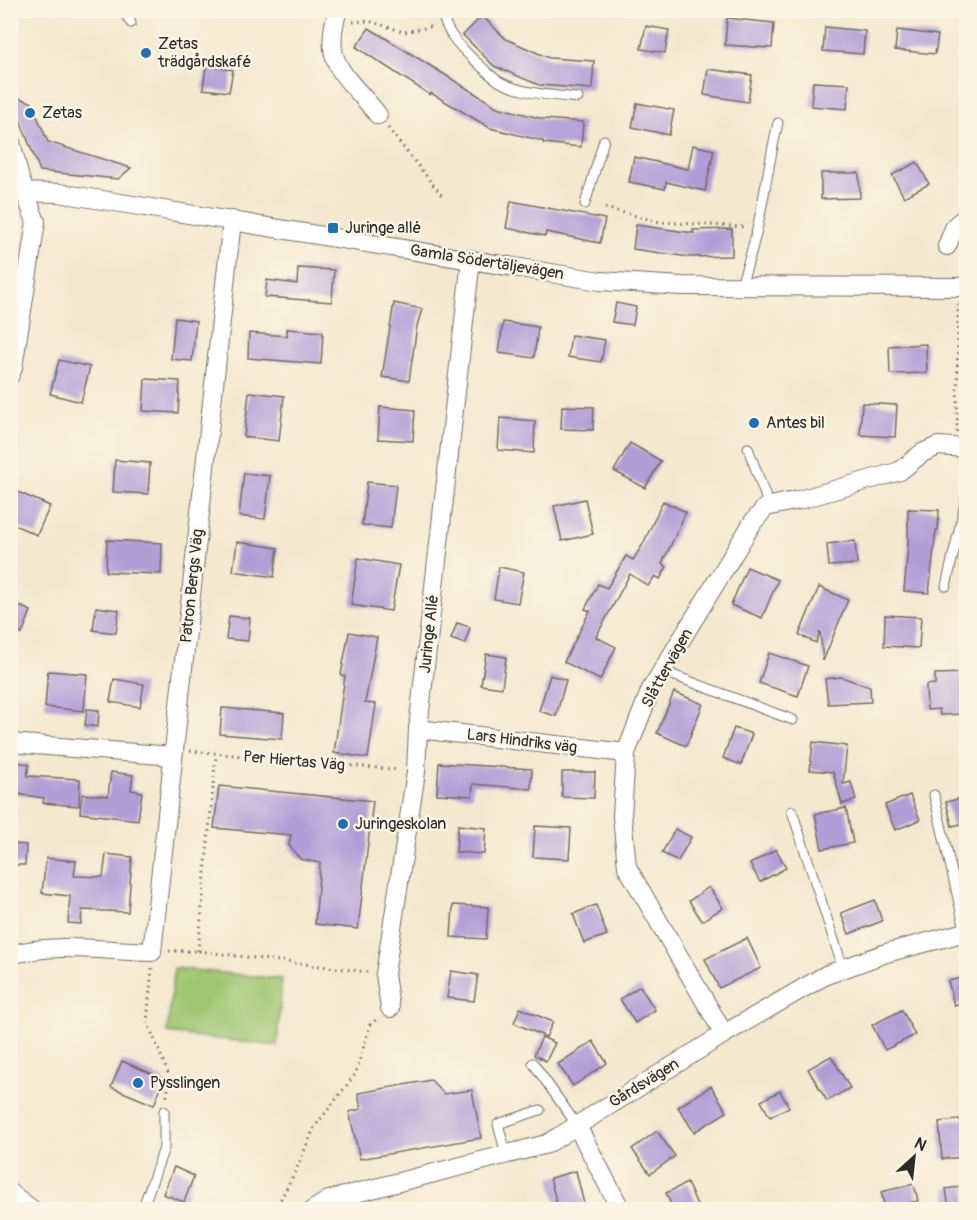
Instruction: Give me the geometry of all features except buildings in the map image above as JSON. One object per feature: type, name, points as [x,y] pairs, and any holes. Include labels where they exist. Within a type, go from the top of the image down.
[{"type":"street","points":[[338,10],[332,41],[335,62],[378,115]]},
{"type":"street","points":[[10,138],[20,179],[18,192],[36,222],[14,368],[10,375]]},
{"type":"street","name":"Gamla Södertäljevägen","points":[[18,192],[59,193],[600,281],[682,286],[962,287]]},
{"type":"street","points":[[947,246],[955,226],[966,217]]},
{"type":"street","name":"Patron Bergs Väg","points":[[152,952],[232,220]]},
{"type":"street","name":"Juringe Allé","points":[[390,1008],[385,974],[416,772],[418,729],[471,259]]},
{"type":"street","points":[[769,506],[799,500],[900,471],[922,453],[938,446],[962,448]]},
{"type":"street","name":"Slåttervägen","points":[[724,1034],[627,867],[622,816],[626,753],[651,689],[753,522],[769,506]]},
{"type":"street","name":"Lars Hindriks väg","points":[[418,729],[626,753]]},
{"type":"street","points":[[10,743],[173,753]]},
{"type":"street","name":"Gårdsvägen","points":[[313,1209],[329,1200],[547,1144],[724,1034],[826,975],[886,953],[966,932]]},
{"type":"street","points":[[10,955],[56,947],[152,952]]},
{"type":"street","points":[[576,1124],[621,1209]]},
{"type":"street","points":[[10,1193],[33,1209]]},
{"type":"lane","points":[[123,10],[131,23]]},
{"type":"lane","points":[[441,10],[451,37],[500,81],[545,95],[578,98]]},
{"type":"lane","points":[[740,286],[752,258],[759,228],[769,160],[778,123]]},
{"type":"lane","points":[[585,204],[604,140]]},
{"type":"lane","points":[[748,448],[769,506]]},
{"type":"lane","points":[[946,586],[966,500]]},
{"type":"lane","points":[[662,671],[793,720]]},
{"type":"lane","points":[[934,795],[966,932]]},
{"type":"lane","points":[[792,811],[843,969]]},
{"type":"lane","points":[[533,1063],[576,1124]]},
{"type":"lane","points":[[506,1154],[498,1124],[540,1110]]},
{"type":"lane","points":[[142,1209],[164,1148],[164,1111]]},
{"type":"path","points":[[358,21],[369,21],[404,32],[427,29],[444,23]]},
{"type":"path","points":[[378,115],[443,196]]},
{"type":"path","points":[[605,208],[660,222],[759,228]]},
{"type":"path","points":[[962,287],[962,448]]},
{"type":"path","name":"Per Hiertas Väg","points":[[173,753],[216,754],[416,772]]},
{"type":"path","points":[[198,951],[216,754]]},
{"type":"path","points":[[164,1111],[170,1078],[147,1021],[152,952],[198,951],[385,974]]},
{"type":"path","points":[[275,1209],[297,1168],[314,1128],[356,1073],[370,1025],[390,1008]]},
{"type":"green space","points":[[174,968],[282,979],[277,1046],[167,1033]]},
{"type":"place","name":"Zetas trädgårdskafé","points":[[146,53]]},
{"type":"place","name":"Zetas","points":[[30,113]]},
{"type":"place","name":"Juringe allé","points":[[333,228]]},
{"type":"place","name":"Antes bil","points":[[754,423]]},
{"type":"place","name":"Juringeskolan","points":[[343,824]]},
{"type":"place","name":"Pysslingen","points":[[138,1083]]}]
